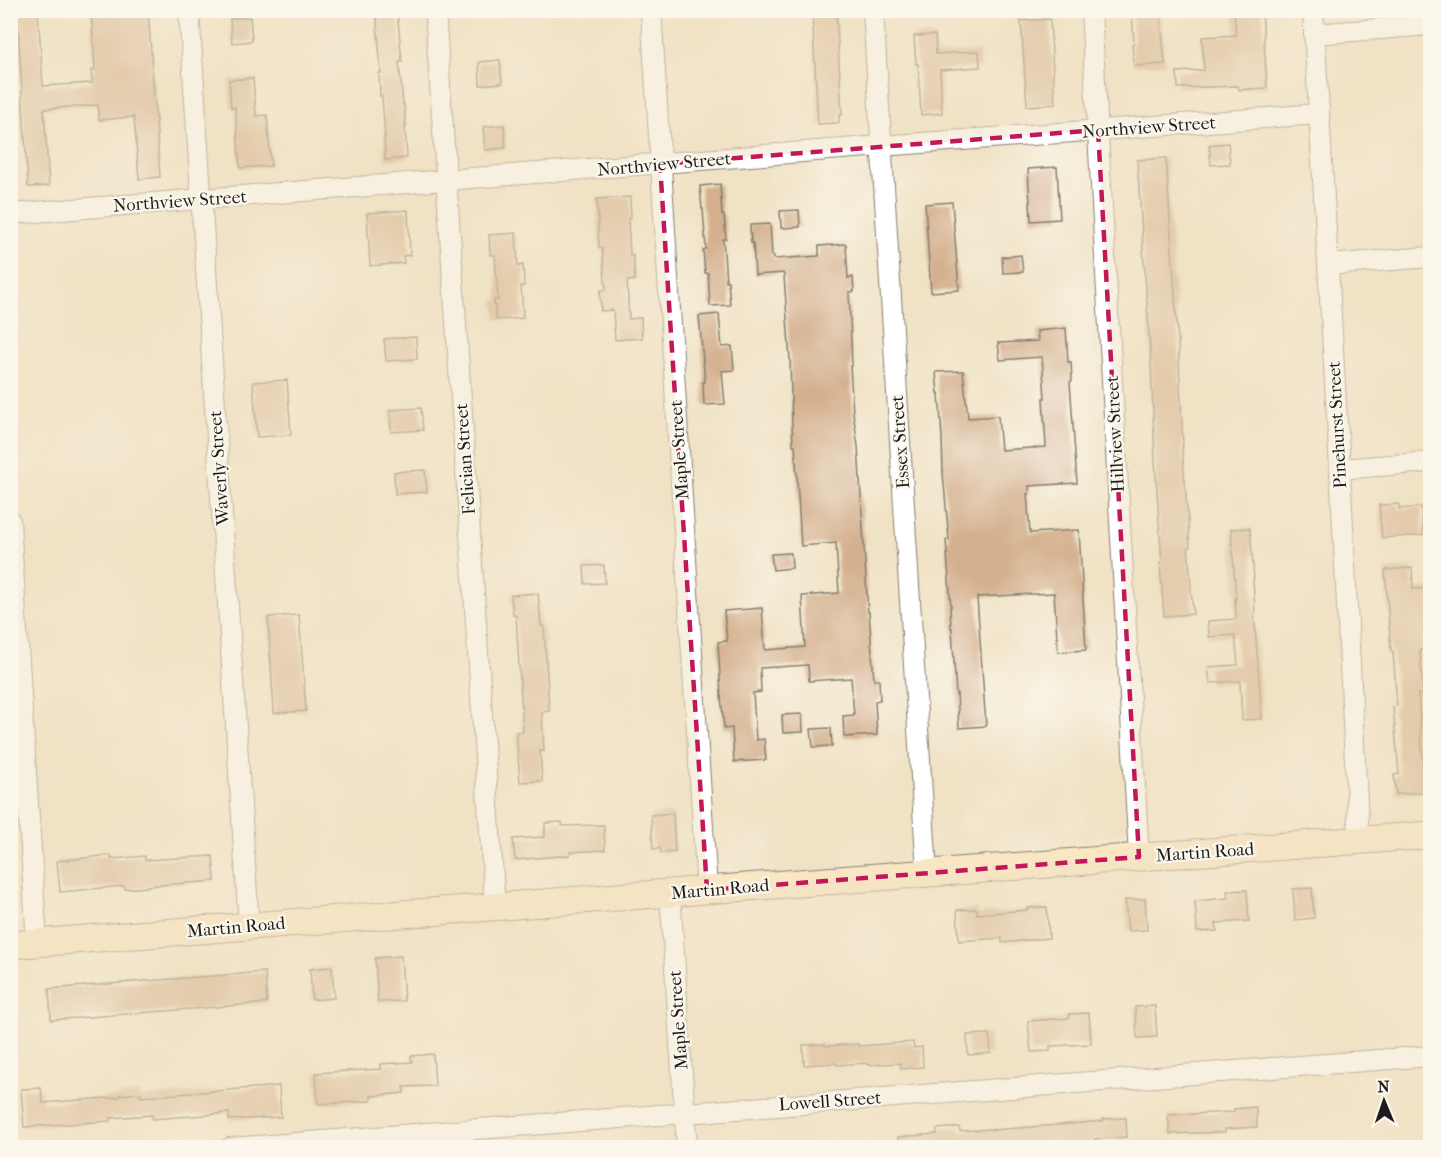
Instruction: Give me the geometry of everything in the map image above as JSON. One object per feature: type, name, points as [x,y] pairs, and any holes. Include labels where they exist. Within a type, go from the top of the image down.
[{"type":"street","name":"Waverly Street","points":[[189,10],[249,926]]},
{"type":"street","name":"Felician Street","points":[[435,10],[495,907]]},
{"type":"street","name":"Maple Street","points":[[651,10],[707,890]]},
{"type":"street","name":"Essex Street","points":[[873,10],[927,873]]},
{"type":"street","name":"Hillview Street","points":[[1091,10],[1139,857]]},
{"type":"street","name":"Pinehurst Street","points":[[1313,10],[1359,840]]},
{"type":"street","points":[[1314,34],[1431,25]]},
{"type":"street","name":"Northview Street","points":[[10,214],[1318,114]]},
{"type":"street","points":[[1328,264],[1431,257]]},
{"type":"street","points":[[1340,469],[1431,462]]},
{"type":"street","points":[[10,521],[37,943]]},
{"type":"street","name":"Martin Road","points":[[10,945],[1431,835]]},
{"type":"street","name":"Maple Street","points":[[669,893],[687,1148]]},
{"type":"street","name":"Lowell Street","points":[[230,1148],[1431,1056]]},
{"type":"highlighted area","points":[[1098,130],[1139,857],[707,890],[660,164]]},
{"type":"building","points":[[17,10],[38,10],[43,86],[92,83],[91,70],[95,70],[91,10],[148,10],[160,177],[139,179],[134,117],[99,120],[98,105],[44,109],[49,186],[28,187]]},
{"type":"building","points":[[376,10],[397,10],[407,158],[385,160]]},
{"type":"building","points":[[812,10],[836,10],[842,115],[839,115],[839,123],[818,124]]},
{"type":"building","points":[[1160,10],[1165,64],[1134,66],[1132,12]]},
{"type":"building","points":[[1234,10],[1262,10],[1267,88],[1239,90],[1238,86],[1178,88],[1177,72],[1204,70],[1202,37],[1236,35]]},
{"type":"building","points":[[250,17],[252,41],[232,43],[230,19]]},
{"type":"building","points":[[1050,19],[1055,104],[1027,106],[1021,21]]},
{"type":"building","points":[[935,35],[936,54],[979,51],[980,67],[940,70],[942,113],[921,115],[914,36]]},
{"type":"building","points":[[500,60],[502,83],[480,85],[479,62]]},
{"type":"building","points":[[253,78],[256,116],[267,115],[271,166],[240,168],[235,107],[231,108],[229,80]]},
{"type":"building","points":[[504,125],[506,148],[485,150],[483,127]]},
{"type":"building","points":[[1228,143],[1230,164],[1211,165],[1209,145]]},
{"type":"building","points":[[1166,158],[1193,614],[1164,616],[1151,362],[1137,160]]},
{"type":"building","points":[[1057,167],[1060,219],[1031,221],[1028,169]]},
{"type":"building","points":[[720,184],[726,239],[723,239],[726,281],[728,281],[730,305],[710,306],[708,273],[705,273],[703,250],[706,249],[700,186]]},
{"type":"building","points":[[630,197],[631,218],[628,218],[630,256],[633,255],[635,280],[627,281],[629,319],[641,318],[642,338],[615,340],[613,310],[601,311],[600,291],[606,290],[602,248],[599,248],[597,199]]},
{"type":"building","points":[[952,202],[959,290],[931,292],[925,204]]},
{"type":"building","points":[[408,210],[410,255],[403,256],[404,263],[370,266],[367,213]]},
{"type":"building","points":[[799,210],[800,227],[781,228],[780,211]]},
{"type":"building","points":[[770,224],[774,259],[819,256],[819,246],[846,244],[848,278],[853,277],[854,292],[849,292],[853,412],[858,446],[874,680],[879,680],[880,700],[875,701],[877,735],[844,737],[843,716],[854,715],[851,678],[809,681],[808,665],[760,668],[761,692],[753,693],[756,740],[764,739],[766,760],[734,762],[732,728],[724,729],[721,695],[718,642],[727,641],[724,611],[762,608],[765,650],[805,647],[802,596],[839,593],[836,543],[801,546],[784,276],[783,273],[755,275],[753,243],[751,243],[750,225]]},
{"type":"building","points":[[516,233],[518,266],[523,265],[524,286],[521,286],[523,318],[496,320],[494,300],[498,300],[495,255],[490,255],[489,235]]},
{"type":"building","points":[[1021,255],[1023,272],[1003,273],[1002,257]]},
{"type":"building","points":[[719,314],[722,347],[732,346],[734,370],[722,371],[725,404],[704,405],[703,382],[705,382],[699,316]]},
{"type":"building","points":[[1066,328],[1068,362],[1071,362],[1072,381],[1070,382],[1077,483],[1029,486],[1029,494],[1027,494],[1030,533],[1079,530],[1086,650],[1058,652],[1054,593],[977,597],[986,726],[959,728],[946,540],[949,540],[936,372],[963,371],[968,418],[998,416],[1001,450],[1046,447],[1042,357],[1000,360],[998,343],[1038,341],[1037,331]]},
{"type":"building","points":[[416,337],[417,359],[386,361],[384,339]]},
{"type":"building","points":[[287,380],[291,435],[257,437],[253,382]]},
{"type":"building","points":[[421,408],[423,430],[391,432],[390,410]]},
{"type":"building","points":[[425,470],[427,492],[395,494],[394,472]]},
{"type":"building","points":[[1399,504],[1399,509],[1421,507],[1423,535],[1382,538],[1379,505]]},
{"type":"building","points":[[1250,528],[1262,719],[1242,720],[1240,681],[1210,683],[1208,667],[1238,665],[1235,635],[1209,637],[1208,621],[1236,619],[1231,529]]},
{"type":"building","points":[[791,553],[792,568],[773,570],[771,554]]},
{"type":"building","points":[[604,565],[605,583],[585,584],[584,566]]},
{"type":"building","points":[[1412,568],[1413,589],[1431,588],[1431,650],[1420,650],[1423,694],[1418,694],[1425,792],[1396,794],[1394,775],[1399,774],[1393,707],[1397,706],[1385,570]]},
{"type":"building","points":[[538,593],[541,626],[544,626],[549,711],[542,712],[544,751],[540,751],[542,781],[520,782],[516,732],[523,732],[516,615],[513,615],[511,595]]},
{"type":"building","points":[[299,615],[306,711],[274,713],[268,617]]},
{"type":"building","points":[[802,714],[803,732],[783,733],[782,715]]},
{"type":"building","points":[[831,728],[832,746],[813,747],[811,729]]},
{"type":"building","points":[[673,813],[675,852],[661,853],[660,848],[653,849],[651,815]]},
{"type":"building","points":[[562,822],[562,826],[604,825],[605,850],[570,852],[570,855],[515,860],[513,839],[545,837],[545,823]]},
{"type":"building","points":[[111,855],[111,859],[145,856],[145,860],[213,856],[215,881],[60,892],[57,861]]},
{"type":"building","points":[[1312,888],[1314,918],[1295,920],[1293,889]]},
{"type":"building","points":[[1247,890],[1249,921],[1216,923],[1217,931],[1197,932],[1195,901],[1228,898],[1227,891]]},
{"type":"building","points":[[1145,899],[1147,930],[1128,931],[1125,900]]},
{"type":"building","points":[[1047,907],[1049,938],[1002,943],[1002,938],[959,941],[957,910],[977,909],[977,914]]},
{"type":"building","points":[[401,956],[404,1001],[378,1002],[375,958]]},
{"type":"building","points":[[332,967],[334,998],[312,1000],[310,969]]},
{"type":"building","points":[[265,972],[267,1003],[51,1020],[49,989]]},
{"type":"building","points":[[1155,1006],[1157,1037],[1137,1038],[1135,1007]]},
{"type":"building","points":[[1089,1013],[1091,1044],[1050,1046],[1050,1051],[1031,1052],[1028,1021],[1070,1018],[1069,1014]]},
{"type":"building","points":[[989,1034],[991,1053],[968,1055],[967,1035]]},
{"type":"building","points":[[913,1042],[914,1048],[922,1047],[923,1067],[901,1069],[900,1063],[804,1065],[803,1045],[858,1044],[858,1046]]},
{"type":"building","points":[[433,1054],[435,1086],[404,1087],[404,1093],[371,1096],[371,1101],[318,1104],[316,1073],[381,1069],[381,1064],[412,1062],[411,1056]]},
{"type":"building","points":[[279,1086],[281,1117],[229,1120],[229,1113],[153,1119],[152,1115],[110,1118],[110,1121],[24,1127],[21,1089],[41,1088],[43,1103],[120,1097],[120,1095],[141,1093],[141,1097]]},
{"type":"building","points":[[1256,1107],[1257,1127],[1225,1129],[1225,1132],[1170,1134],[1168,1115],[1234,1112],[1234,1109]]},
{"type":"building","points":[[1126,1118],[1127,1137],[1018,1148],[972,1148],[972,1146],[898,1148],[898,1137],[937,1134],[937,1129],[959,1127],[960,1131],[993,1130]]}]
